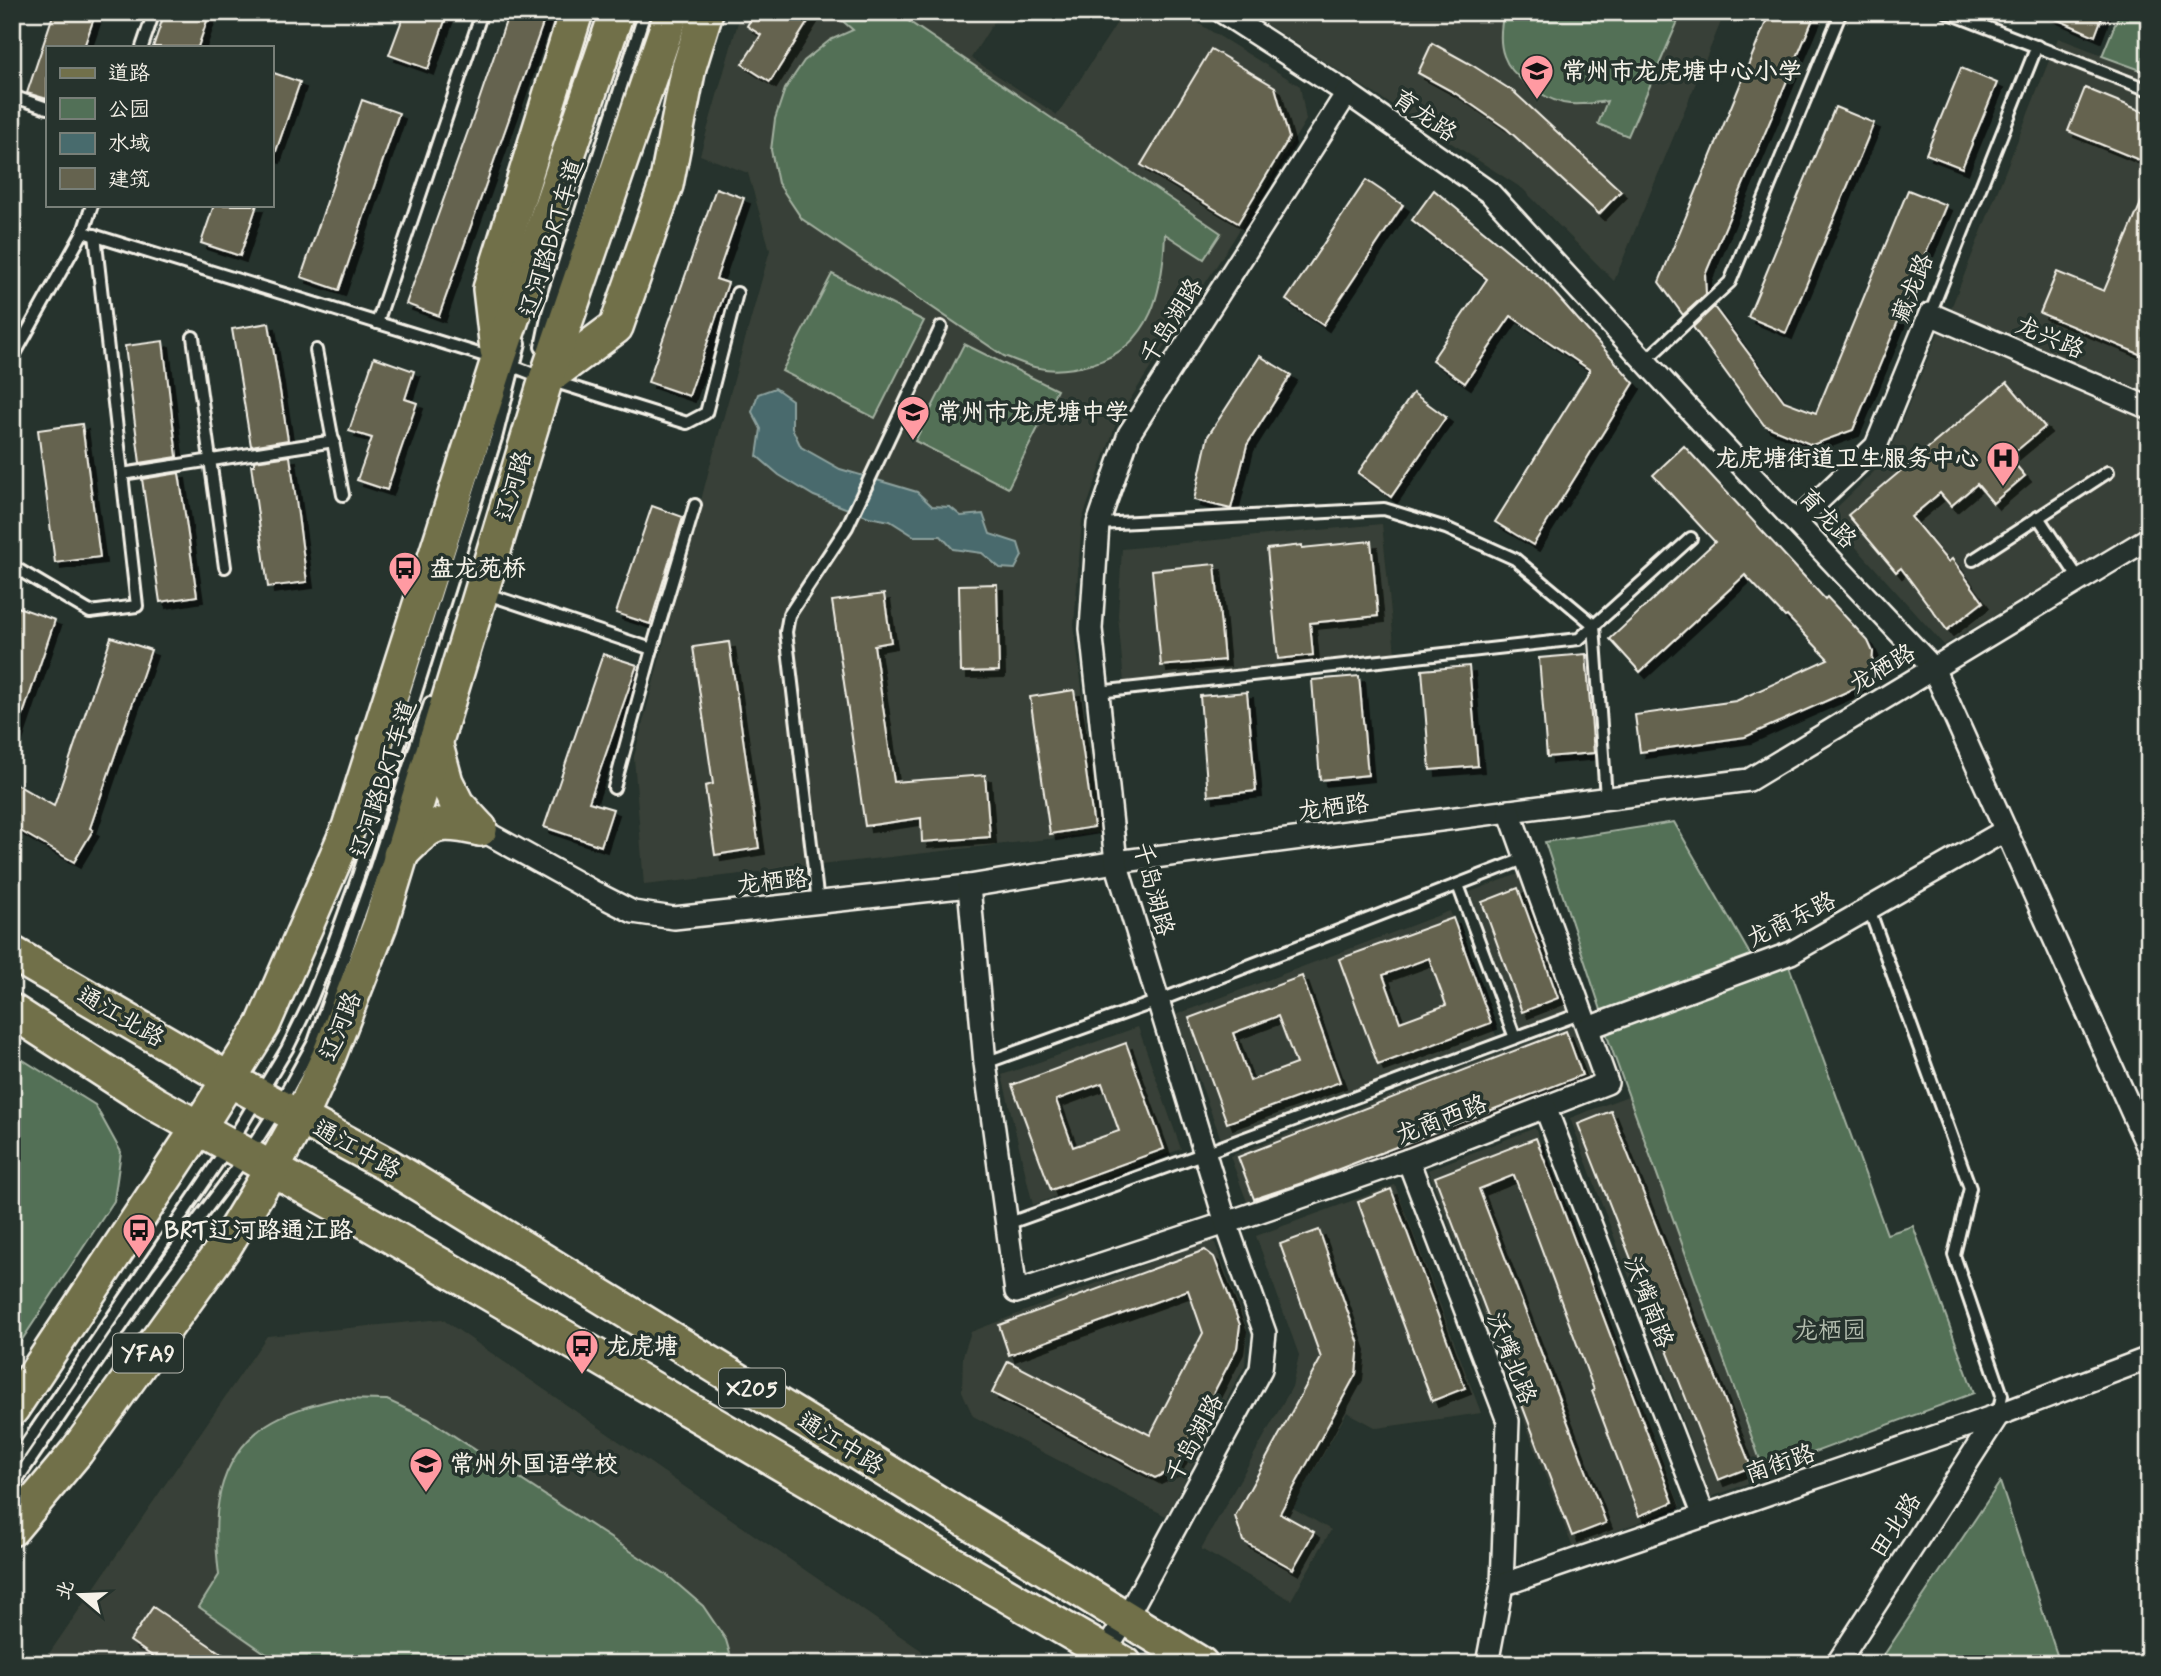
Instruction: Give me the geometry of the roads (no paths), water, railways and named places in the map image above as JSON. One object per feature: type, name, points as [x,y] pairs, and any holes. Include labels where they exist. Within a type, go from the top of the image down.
[{"type":"main road","points":[[506,364],[490,289],[576,12]]},
{"type":"main road","points":[[12,1409],[199,1128],[263,1025],[349,827],[506,364],[617,12]]},
{"type":"main road","name":"辽河路","points":[[279,1107],[328,1058],[380,925],[481,592],[540,377],[672,12]]},
{"type":"main road","points":[[540,377],[616,327],[666,185],[689,67],[706,12]]},
{"type":"main road","points":[[435,741],[446,782],[457,804],[480,828]]},
{"type":"main road","points":[[400,855],[427,828],[450,822],[480,828]]},
{"type":"main road","name":"通江北路","points":[[12,953],[279,1107]]},
{"type":"main road","points":[[12,1011],[154,1103],[199,1128]]},
{"type":"main road","name":"YFA9","points":[[12,1530],[77,1451],[225,1246],[250,1156],[279,1107]]},
{"type":"main road","name":"通江中路","points":[[279,1107],[386,1164],[1201,1664]]},
{"type":"main road","name":"通江中路","points":[[199,1128],[373,1225],[1109,1660]]},
{"type":"street","name":"育龙路","points":[[1222,12],[1347,93],[1490,193],[1933,668],[2149,1150]]},
{"type":"street","name":"千岛湖路","points":[[1109,1660],[1126,1618],[1261,1369],[1265,1333],[1226,1223],[1116,862],[1091,629],[1098,524],[1129,435],[1347,93]]},
{"type":"street","name":"龙兴路","points":[[1930,314],[2149,408]]},
{"type":"street","name":"藏龙路","points":[[1796,522],[1876,446],[1930,314]]},
{"type":"street","name":"龙栖路","points":[[480,828],[634,912],[674,918],[969,886],[1116,862],[1749,779],[2149,538]]},
{"type":"street","name":"龙商西路","points":[[1007,1224],[1016,1292],[1408,1160],[1607,1083],[1509,811]]},
{"type":"street","name":"龙商东路","points":[[1585,1021],[1791,953],[2006,830]]},
{"type":"street","points":[[969,886],[985,1063],[1007,1224]]},
{"type":"street","name":"沃嘴南路","points":[[1545,1107],[1704,1516]]},
{"type":"street","name":"沃嘴北路","points":[[1408,1160],[1508,1421],[1502,1585]]},
{"type":"street","name":"南街路","points":[[1502,1585],[1998,1415],[2149,1358]]},
{"type":"street","name":"田北路","points":[[1837,1664],[1998,1415]]},
{"type":"street","points":[[1487,1664],[1502,1585]]},
{"type":"lane","points":[[142,46],[153,12]]},
{"type":"lane","points":[[377,323],[482,12]]},
{"type":"lane","name":"辽河路BRT车道","points":[[492,516],[540,377],[548,313],[645,12]]},
{"type":"lane","points":[[1645,361],[1730,282],[1841,12]]},
{"type":"lane","points":[[1947,12],[2149,90]]},
{"type":"lane","name":"藏龙路","points":[[1930,314],[2036,46]]},
{"type":"lane","points":[[12,96],[46,108]]},
{"type":"lane","points":[[12,359],[83,232],[92,206]]},
{"type":"lane","points":[[83,232],[687,423],[706,412],[737,293]]},
{"type":"lane","points":[[12,566],[90,612],[137,606],[95,235]]},
{"type":"lane","points":[[818,903],[786,632],[789,615],[847,527],[941,327]]},
{"type":"lane","name":"辽河路BRT车道","points":[[279,1107],[311,1000],[358,876],[496,438],[506,364],[523,334]]},
{"type":"lane","points":[[193,337],[225,566]]},
{"type":"lane","points":[[316,350],[343,495]]},
{"type":"lane","points":[[122,474],[334,441]]},
{"type":"lane","points":[[1973,560],[2108,472]]},
{"type":"lane","points":[[614,788],[695,505]]},
{"type":"lane","points":[[1098,524],[1384,509],[1446,528],[1515,559],[1594,625],[1606,798]]},
{"type":"lane","points":[[2038,517],[2079,579]]},
{"type":"lane","points":[[1098,692],[1578,639],[1691,538]]},
{"type":"lane","points":[[481,592],[652,649]]},
{"type":"lane","name":"辽河路BRT车道","points":[[12,1465],[250,1156],[279,1107],[314,1042],[372,879],[432,697]]},
{"type":"lane","points":[[985,1063],[1158,1001],[1526,858]]},
{"type":"lane","points":[[1458,885],[1515,1038]]},
{"type":"lane","points":[[1868,909],[1970,1188],[1954,1255],[2002,1395],[1998,1415]]},
{"type":"lane","points":[[1007,1224],[1515,1038],[1585,1021]]},
{"type":"lane","name":"辽河路BRT车道","points":[[12,1487],[157,1274],[250,1156]]},
{"type":"water","points":[[775,388],[792,400],[792,428],[801,447],[840,469],[917,492],[932,506],[950,507],[961,516],[983,514],[990,534],[1018,543],[1022,556],[1015,569],[1000,568],[982,553],[953,549],[941,536],[914,536],[890,521],[869,517],[814,496],[779,475],[757,456],[761,429],[752,412],[758,394]]},
{"type":"place","name":"常州市龙虎塘中心小学","points":[[1537,101]]},
{"type":"place","name":"常州市龙虎塘中学","points":[[913,442]]},
{"type":"place","name":"龙虎塘街道卫生服务中心","points":[[2003,488]]},
{"type":"place","name":"盘龙苑桥","points":[[405,598]]},
{"type":"place","name":"BRT辽河路通江路","points":[[139,1260]]},
{"type":"place","name":"龙虎塘","points":[[582,1376]]},
{"type":"place","name":"常州外国语学校","points":[[426,1494]]},
{"type":"park label","name":"龙栖园","points":[[1830,1330]]}]
